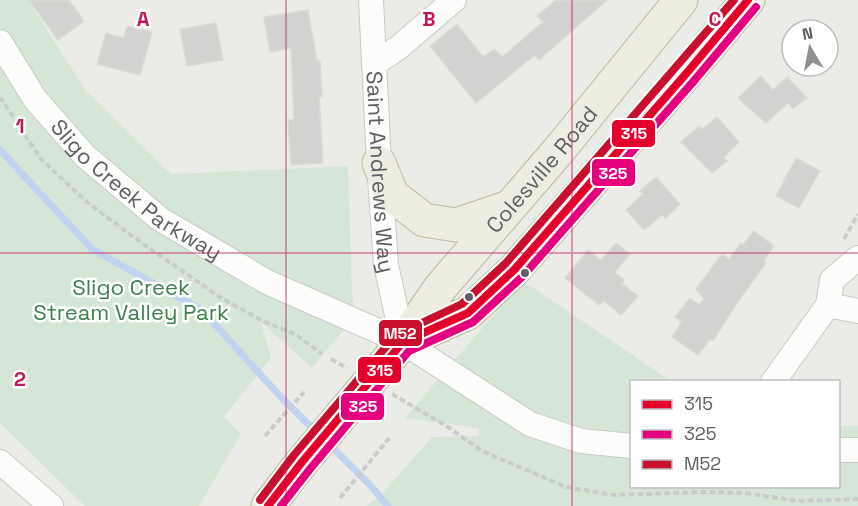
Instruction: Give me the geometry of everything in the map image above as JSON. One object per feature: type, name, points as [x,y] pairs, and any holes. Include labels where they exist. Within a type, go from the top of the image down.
[{"type":"highway","name":"Colesville Road","points":[[268,506],[302,462],[404,342],[440,288],[511,207],[681,0]]},
{"type":"highway","name":"Colesville Road","points":[[404,342],[468,313],[514,270],[748,0]]},
{"type":"highway","points":[[379,163],[392,195],[424,220],[456,225],[511,207]]},
{"type":"street","name":"Saint Andrews Way","points":[[371,0],[386,265],[404,342]]},
{"type":"street","points":[[374,64],[398,48],[454,0]]},
{"type":"street","name":"Sligo Creek Parkway","points":[[0,42],[35,99],[85,156],[160,219],[267,282],[404,342],[530,424],[581,441],[630,446]]},
{"type":"street","points":[[781,377],[828,305],[832,280],[850,251]]},
{"type":"street","points":[[828,305],[858,311]]},
{"type":"street","points":[[840,450],[858,450]]},
{"type":"street","points":[[0,462],[51,506]]},
{"type":"path","points":[[850,251],[858,214]]},
{"type":"path","points":[[265,436],[304,392]]},
{"type":"path","points":[[426,412],[482,451],[566,487],[613,495],[704,492],[745,493],[798,501],[858,499]]},
{"type":"path","points":[[340,498],[390,436]]},
{"type":"path","points":[[704,492],[705,488]]},
{"type":"green space","name":"Sligo Creek Stream Valley Park","points":[[0,0],[28,0],[86,91],[171,174],[348,166],[355,316],[312,368],[261,322],[271,358],[224,417],[241,434],[199,506],[85,506],[0,423]]},
{"type":"green space","points":[[523,281],[670,380],[630,380],[630,488],[840,488],[840,426],[858,426],[858,506],[367,506],[381,495],[432,437],[479,436],[479,428],[405,418]]},
{"type":"building","points":[[29,0],[69,0],[84,21],[58,40]]},
{"type":"building","points":[[556,0],[607,0],[539,60],[535,55],[476,103],[430,46],[457,24],[483,57],[494,49],[502,57],[543,22],[537,16]]},
{"type":"building","points":[[308,10],[317,61],[320,61],[322,97],[319,97],[323,163],[291,165],[288,120],[294,120],[291,48],[270,52],[264,17]]},
{"type":"building","points":[[216,23],[223,60],[187,66],[180,29]]},
{"type":"building","points":[[127,26],[152,32],[140,75],[97,64],[106,33],[124,38]]},
{"type":"building","points":[[761,76],[773,90],[788,78],[807,98],[793,109],[788,103],[766,123],[738,98]]},
{"type":"building","points":[[717,117],[739,142],[724,157],[727,161],[712,173],[681,142],[699,126],[703,129]]},
{"type":"building","points":[[796,158],[820,171],[799,208],[776,196]]},
{"type":"building","points":[[656,177],[680,204],[666,218],[662,215],[644,230],[626,210],[643,194],[640,191]]},
{"type":"building","points":[[754,231],[774,246],[763,262],[766,263],[713,341],[710,339],[698,355],[672,337],[682,322],[675,317],[690,298],[699,305],[704,299],[696,289],[722,254],[729,259]]},
{"type":"building","points":[[616,243],[630,254],[615,272],[624,280],[622,284],[638,296],[621,315],[604,301],[599,305],[565,278],[588,250],[601,260]]},
{"type":"waterway","points":[[0,150],[92,249],[202,310],[278,394],[317,433]]},
{"type":"waterway","points":[[330,445],[388,506]]},
{"type":"transit line","name":"M52","points":[[260,500],[294,455],[396,335],[462,304],[506,263],[734,0]]},
{"type":"transit line","name":"315","points":[[268,506],[403,342],[468,313],[514,270],[748,0]]},
{"type":"transit line","name":"325","points":[[281,506],[409,351],[473,322],[522,277],[756,7]]}]
